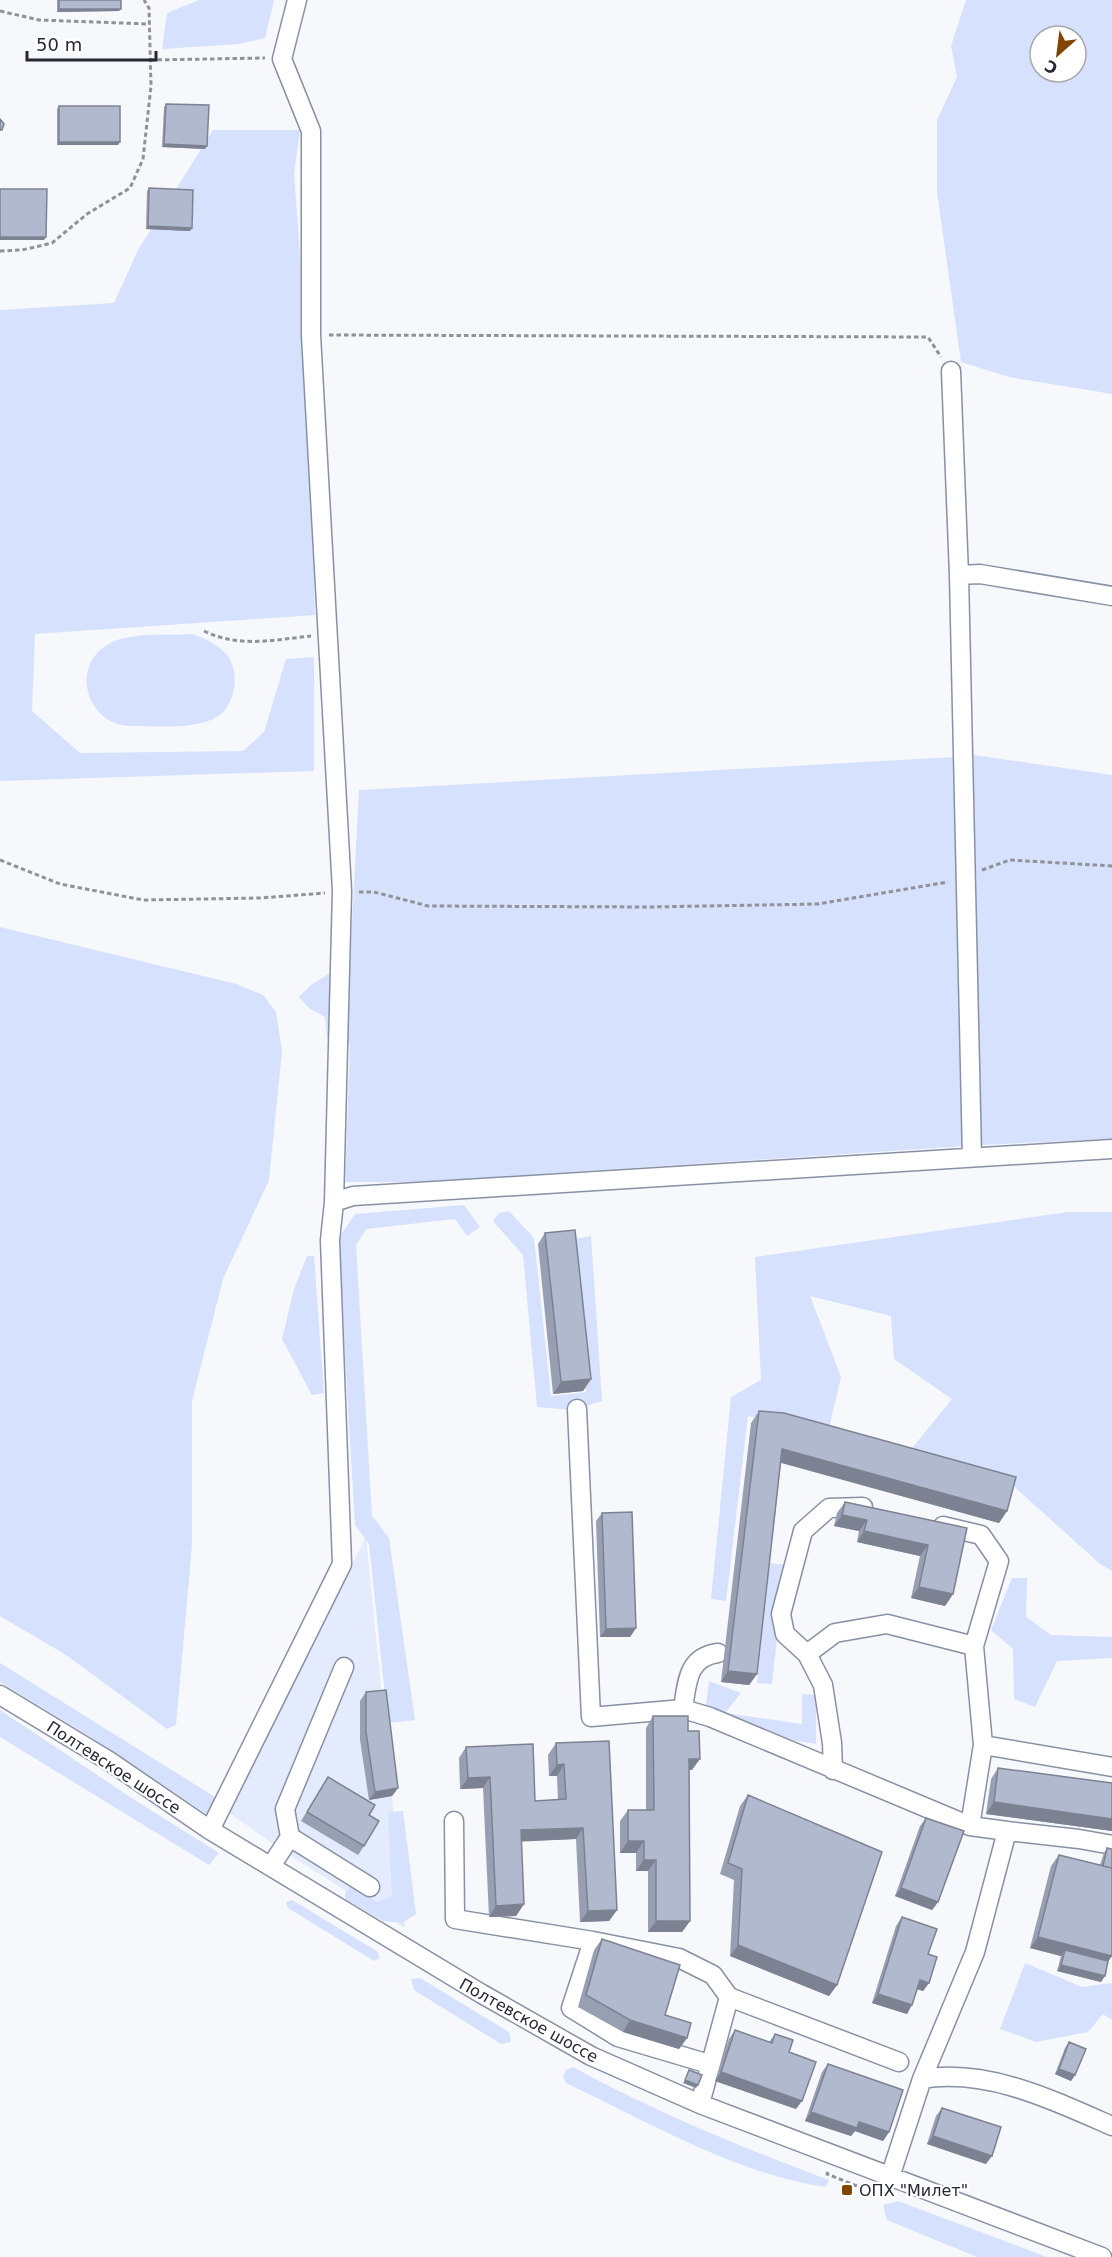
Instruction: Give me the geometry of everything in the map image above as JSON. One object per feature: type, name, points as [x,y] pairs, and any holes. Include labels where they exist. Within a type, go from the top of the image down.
[{"type":"street","points":[[210,1830],[342,1564],[330,1240],[334,1202],[342,891],[311,335],[311,131],[282,59],[297,0]]},
{"type":"street","points":[[951,371],[959,575],[972,1157]]},
{"type":"street","points":[[959,575],[980,574],[1112,596]]},
{"type":"street","points":[[334,1202],[353,1196],[1112,1149]]},
{"type":"street","points":[[577,1409],[591,1717],[683,1709],[710,1717],[970,1826],[1112,1845]]},
{"type":"street","points":[[833,1770],[832,1743],[823,1685],[807,1654],[785,1634],[781,1614],[802,1531],[829,1508],[858,1505],[880,1511]]},
{"type":"street","points":[[925,1522],[981,1535],[999,1561],[974,1646],[983,1745],[970,1826]]},
{"type":"street","points":[[807,1654],[836,1633],[886,1624],[974,1646]]},
{"type":"street","points":[[683,1709],[688,1675],[694,1663],[706,1655],[718,1653]]},
{"type":"street","points":[[271,1866],[290,1838],[285,1809],[344,1667]]},
{"type":"street","name":"Полтевское шоссе","points":[[0,1695],[109,1761],[210,1830],[554,2036],[630,2074],[700,2104],[1101,2257]]},
{"type":"street","points":[[983,1745],[1112,1767]]},
{"type":"street","points":[[454,1821],[455,1919],[593,1941],[679,1958],[713,1975],[729,1997],[899,2062]]},
{"type":"street","points":[[890,2177],[922,2079],[975,1952],[1007,1831]]},
{"type":"street","points":[[290,1838],[370,1887]]},
{"type":"street","points":[[593,1941],[571,2008],[618,2037],[709,2064]]},
{"type":"street","points":[[700,2104],[729,1997]]},
{"type":"street","points":[[922,2079],[975,2076],[1066,2106],[1112,2126]]},
{"type":"path","points":[[0,251],[22,250],[52,243],[87,214],[130,188],[143,159],[151,86],[149,8],[144,0]]},
{"type":"path","points":[[0,11],[39,20],[149,24]]},
{"type":"path","points":[[150,60],[282,59]]},
{"type":"path","points":[[311,335],[928,338],[951,371]]},
{"type":"path","points":[[204,631],[245,643],[327,634]]},
{"type":"path","points":[[0,860],[60,884],[143,900],[260,898],[342,891],[374,892],[428,906],[818,904],[965,879],[989,866],[1011,860],[1112,866]]},
{"type":"shaded area","points":[[199,0],[274,0],[265,38],[239,44],[162,49],[167,13]]},
{"type":"shaded area","points":[[966,0],[1112,0],[1112,394],[1009,377],[961,362],[937,192],[937,120],[957,77],[951,46]]},
{"type":"shaded area","points":[[213,130],[300,130],[294,173],[306,336],[315,615],[35,634],[32,711],[80,753],[243,751],[264,732],[286,659],[314,657],[314,771],[0,781],[0,310],[114,303],[138,250]]},
{"type":"shaded area","points":[[192,634],[211,642],[223,651],[234,670],[232,697],[217,717],[187,726],[131,726],[116,723],[104,717],[94,706],[87,681],[89,667],[95,655],[107,645],[137,636]]},
{"type":"shaded area","points":[[974,755],[1112,775],[1112,1139],[980,1145],[973,954]]},
{"type":"shaded area","points":[[954,757],[966,1146],[421,1182],[345,1182],[350,1044],[340,1045],[327,1038],[325,1017],[310,1009],[299,997],[311,985],[330,973],[349,978],[359,790]]},
{"type":"shaded area","points":[[0,927],[236,984],[263,995],[276,1012],[282,1051],[269,1180],[223,1279],[192,1401],[192,1545],[176,1725],[167,1729],[66,1655],[0,1616]]},
{"type":"shaded area","points":[[464,1205],[480,1227],[467,1236],[455,1219],[366,1229],[356,1245],[372,1516],[389,1538],[415,1720],[388,1723],[369,1544],[355,1525],[338,1239],[355,1214]]},
{"type":"shaded area","points":[[509,1211],[534,1238],[551,1396],[586,1392],[569,1240],[591,1236],[602,1401],[573,1410],[537,1407],[523,1255],[493,1221],[499,1213]]},
{"type":"shaded area","points":[[1068,1212],[1112,1212],[1112,1571],[1100,1564],[1007,1480],[909,1452],[952,1399],[894,1359],[891,1316],[810,1296],[841,1377],[828,1432],[748,1416],[726,1601],[711,1599],[731,1397],[761,1380],[755,1257]]},
{"type":"shaded area","points":[[307,1256],[314,1256],[324,1393],[312,1395],[282,1339],[294,1289]]},
{"type":"shaded area","points":[[366,1537],[405,1928],[283,1851],[228,1812]]},
{"type":"shaded area","points":[[770,1563],[785,1565],[772,1684],[757,1683]]},
{"type":"shaded area","points":[[1012,1578],[1027,1578],[1026,1617],[1051,1635],[1112,1637],[1112,1658],[1057,1661],[1035,1707],[1014,1699],[1013,1649],[991,1630]]},
{"type":"shaded area","points":[[0,1663],[215,1797],[208,1815],[89,1736],[0,1682]]},
{"type":"shaded area","points":[[709,1681],[741,1693],[725,1713],[802,1724],[802,1694],[816,1695],[816,1744],[755,1734],[705,1713]]},
{"type":"shaded area","points":[[0,1710],[133,1799],[219,1853],[209,1865],[0,1737]]},
{"type":"shaded area","points":[[403,1811],[416,1914],[402,1923],[383,1921],[345,1899],[345,1892],[353,1887],[377,1902],[392,1896],[388,1812]]},
{"type":"shaded area","points":[[292,1900],[378,1952],[380,1958],[374,1961],[288,1908],[286,1902]]},
{"type":"shaded area","points":[[1025,1963],[1082,1987],[1110,1983],[1112,1985],[1112,2020],[1103,2014],[1088,2032],[1036,2042],[1000,2029]]},
{"type":"shaded area","points":[[420,1978],[509,2032],[511,2042],[501,2044],[414,1990],[411,1979]]},
{"type":"shaded area","points":[[573,2067],[699,2128],[829,2180],[826,2187],[760,2171],[693,2145],[566,2083],[563,2077],[566,2070]]},
{"type":"shaded area","points":[[898,2201],[1047,2257],[977,2257],[887,2220],[883,2205]]},
{"type":"building","points":[[59,0],[121,0],[121,9],[59,9]]},
{"type":"building","points":[[166,104],[209,105],[207,146],[164,144]]},
{"type":"building","points":[[59,106],[120,106],[120,142],[59,142]]},
{"type":"building","points":[[0,119],[4,124],[2,130],[0,130]]},
{"type":"building","points":[[149,188],[193,190],[192,228],[148,226]]},
{"type":"building","points":[[0,189],[47,189],[46,237],[0,237]]},
{"type":"building","points":[[575,1230],[591,1379],[561,1382],[545,1233]]},
{"type":"building","points":[[759,1411],[784,1413],[1016,1477],[1007,1511],[782,1449],[757,1674],[728,1671]]},
{"type":"building","points":[[845,1502],[967,1528],[953,1594],[919,1587],[928,1545],[864,1531],[867,1520],[842,1515]]},
{"type":"building","points":[[632,1512],[636,1628],[606,1629],[602,1513]]},
{"type":"building","points":[[386,1690],[398,1788],[375,1792],[366,1732],[366,1692]]},
{"type":"building","points":[[653,1716],[688,1716],[688,1731],[699,1731],[700,1759],[689,1759],[690,1921],[656,1921],[656,1860],[644,1860],[644,1841],[628,1841],[628,1810],[654,1810]]},
{"type":"building","points":[[609,1741],[617,1910],[588,1911],[583,1828],[521,1830],[524,1904],[496,1906],[490,1777],[468,1778],[466,1747],[533,1744],[535,1801],[566,1799],[564,1764],[557,1765],[556,1743]]},
{"type":"building","points":[[998,1768],[1112,1783],[1112,1819],[994,1802]]},
{"type":"building","points":[[328,1777],[375,1805],[369,1815],[379,1821],[364,1846],[307,1812]]},
{"type":"building","points":[[748,1795],[882,1852],[837,1985],[738,1945],[742,1869],[728,1863]]},
{"type":"building","points":[[926,1818],[964,1831],[938,1902],[901,1888]]},
{"type":"building","points":[[1107,1848],[1112,1849],[1112,1868],[1103,1866]]},
{"type":"building","points":[[1059,1855],[1112,1868],[1112,1956],[1038,1937]]},
{"type":"building","points":[[902,1917],[937,1929],[928,1954],[937,1957],[929,1983],[920,1980],[912,2005],[878,1994]]},
{"type":"building","points":[[602,1939],[680,1965],[665,2015],[691,2023],[687,2038],[630,2020],[586,1995]]},
{"type":"building","points":[[1065,1950],[1108,1961],[1105,1976],[1061,1965]]},
{"type":"building","points":[[735,2030],[772,2043],[775,2034],[793,2040],[789,2052],[816,2062],[802,2101],[721,2072]]},
{"type":"building","points":[[1069,2042],[1086,2049],[1075,2075],[1059,2069]]},
{"type":"building","points":[[828,2064],[903,2090],[889,2132],[859,2122],[857,2128],[811,2112]]},
{"type":"building","points":[[689,2070],[702,2075],[698,2085],[685,2080]]},
{"type":"building","points":[[942,2108],[1001,2127],[992,2156],[933,2136]]},
{"type":"place","name":"ОПХ \"Милет\"","points":[[847,2190]]}]
